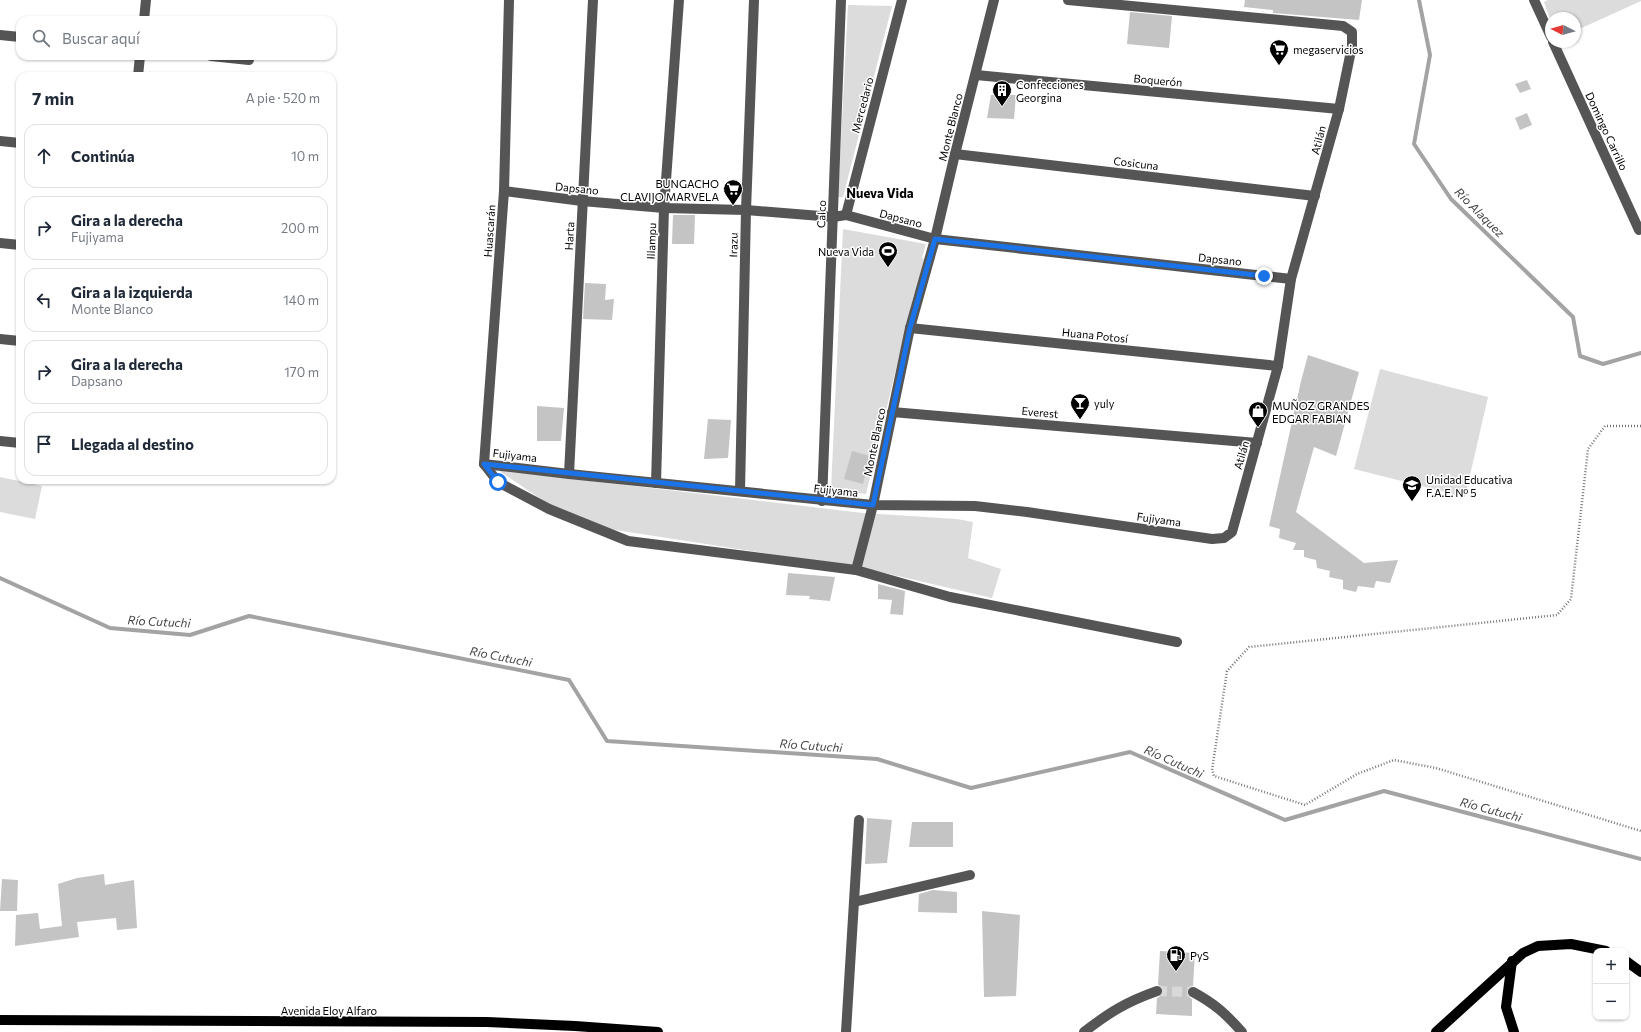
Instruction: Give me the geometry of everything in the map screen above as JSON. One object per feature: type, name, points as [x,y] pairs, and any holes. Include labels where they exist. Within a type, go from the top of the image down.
[{"type":"main road","points":[[1436,1032],[1523,953],[1538,946],[1571,944],[1593,948]]},
{"type":"main road","points":[[1512,962],[1506,1007],[1514,1032]]},
{"type":"main road","points":[[1629,963],[1641,972]]},
{"type":"main road","name":"Avenida Eloy Alfaro","points":[[0,1020],[487,1022],[658,1032]]},
{"type":"street","points":[[144,16],[146,0]]},
{"type":"street","name":"Huascarán","points":[[484,464],[504,191],[509,0]]},
{"type":"street","name":"Harta","points":[[569,474],[593,0]]},
{"type":"street","name":"Illampu","points":[[656,482],[664,208],[679,0]]},
{"type":"street","name":"Irazu","points":[[740,490],[746,210],[754,0]]},
{"type":"street","name":"Calco","points":[[822,501],[841,0]]},
{"type":"street","name":"Mercedario","points":[[846,215],[902,0]]},
{"type":"street","name":"Monte Blanco","points":[[856,570],[873,505],[910,328],[935,239],[994,0]]},
{"type":"street","name":"Atilán","points":[[1068,0],[1343,26],[1352,32],[1352,46],[1339,109],[1291,279],[1278,366],[1232,532]]},
{"type":"street","points":[[1534,0],[1545,24]]},
{"type":"street","points":[[0,36],[16,37]]},
{"type":"street","name":"Domingo Carrillo","points":[[1556,48],[1639,230]]},
{"type":"street","points":[[138,72],[140,60]]},
{"type":"street","name":"Boquerón","points":[[976,75],[1339,109]]},
{"type":"street","points":[[0,141],[16,143]]},
{"type":"street","name":"Cosicuna","points":[[955,154],[1315,196]]},
{"type":"street","name":"Dapsano","points":[[504,191],[582,201],[664,208],[746,210],[833,217],[846,215],[935,239],[1291,279]]},
{"type":"street","points":[[0,243],[16,245]]},
{"type":"street","name":"Huana Potosí","points":[[910,328],[1278,366]]},
{"type":"street","points":[[0,339],[16,341]]},
{"type":"street","name":"Everest","points":[[892,412],[1257,443]]},
{"type":"street","points":[[0,441],[16,442]]},
{"type":"street","points":[[484,464],[498,482],[549,509],[628,541],[856,570],[950,597],[1176,642]]},
{"type":"street","name":"Fujiyama","points":[[484,464],[569,474],[740,490],[822,501],[873,505],[975,506],[1027,512],[1212,539],[1224,538],[1232,532]]},
{"type":"street","points":[[846,1032],[859,820]]},
{"type":"street","points":[[854,902],[970,875]]},
{"type":"street","points":[[1084,1032],[1119,1007],[1157,991]]},
{"type":"street","points":[[1193,992],[1213,1003],[1228,1016],[1242,1032]]},
{"type":"path","points":[[1641,426],[1605,426],[1588,449],[1571,599],[1557,615],[1249,647],[1227,671],[1212,770],[1214,776],[1305,805],[1357,774],[1394,760],[1436,768],[1641,831]]},
{"type":"shaded area","points":[[1548,0],[1641,0],[1581,28],[1581,12],[1548,12],[1544,2]]},
{"type":"shaded area","points":[[848,5],[892,6],[843,197],[838,197]]},
{"type":"shaded area","points":[[843,229],[926,244],[922,258],[924,259],[914,294],[866,494],[831,490]]},
{"type":"shaded area","points":[[1380,369],[1488,397],[1465,497],[1354,469]]},
{"type":"shaded area","points":[[498,470],[863,513],[957,519],[973,522],[968,558],[1001,569],[992,598],[868,569],[609,529],[548,504]]},
{"type":"shaded area","points":[[0,477],[16,480],[16,484],[33,484],[42,486],[35,519],[0,512]]},
{"type":"building","points":[[1245,0],[1362,0],[1359,20],[1273,13],[1273,10],[1244,7]]},
{"type":"building","points":[[1130,12],[1172,16],[1169,48],[1127,44]]},
{"type":"building","points":[[1527,80],[1531,89],[1520,93],[1515,84]]},
{"type":"building","name":"Confecciones Georgina","points":[[991,95],[1016,95],[1014,119],[987,118]]},
{"type":"building","points":[[1527,113],[1532,125],[1520,130],[1515,118]]},
{"type":"building","points":[[673,215],[695,215],[694,244],[672,244]]},
{"type":"building","points":[[585,283],[606,284],[605,300],[614,299],[612,320],[583,319]]},
{"type":"building","points":[[1308,355],[1359,372],[1336,456],[1314,447],[1296,512],[1364,563],[1398,560],[1390,583],[1376,581],[1374,588],[1358,586],[1356,592],[1343,589],[1343,580],[1329,577],[1330,571],[1317,568],[1316,560],[1304,557],[1304,550],[1293,550],[1296,543],[1279,538],[1280,529],[1269,526]]},
{"type":"building","points":[[537,406],[564,408],[561,441],[537,441]]},
{"type":"building","points":[[708,419],[731,420],[728,458],[704,459]]},
{"type":"building","points":[[852,451],[870,456],[863,484],[844,479]]},
{"type":"building","points":[[788,573],[835,577],[830,601],[809,599],[810,596],[786,595]]},
{"type":"building","points":[[878,584],[905,591],[903,615],[890,614],[892,600],[878,599]]},
{"type":"building","points":[[867,818],[892,820],[887,863],[865,864]]},
{"type":"building","points":[[912,822],[953,822],[953,847],[909,847]]},
{"type":"building","points":[[104,874],[105,885],[134,880],[137,928],[117,930],[116,918],[77,922],[79,937],[15,946],[16,915],[38,913],[40,929],[62,926],[58,884],[77,878]]},
{"type":"building","points":[[2,879],[18,880],[17,911],[0,911]]},
{"type":"building","points":[[933,890],[957,892],[957,913],[918,912],[919,894]]},
{"type":"building","points":[[982,911],[1020,915],[1016,996],[984,997]]},
{"type":"building","name":"PyS","points":[[1160,951],[1195,953],[1193,986],[1189,987],[1187,992],[1188,996],[1192,999],[1192,1016],[1156,1014],[1157,998],[1162,995],[1163,992],[1161,986],[1158,985]]},
{"type":"waterway","name":"Río Alaquez","points":[[1419,0],[1430,55],[1414,144],[1451,199],[1573,317],[1580,356],[1603,364],[1641,353]]},
{"type":"waterway","name":"Río Cutuchi","points":[[0,578],[110,628],[190,635],[249,616],[569,680],[607,741],[877,759],[971,788],[1130,752],[1285,820],[1384,791],[1641,859]]},
{"type":"tunnel","points":[[1157,991],[1193,992]]},
{"type":"place","name":"megaservicios","points":[[1279,66]]},
{"type":"place","name":"Confecciones Georgina","points":[[1002,107]]},
{"type":"place","name":"BUNGACHO CLAVIJO MARVELA","points":[[733,206]]},
{"type":"place","name":"Nueva Vida","points":[[888,268]]},
{"type":"place","name":"yuly","points":[[1080,420]]},
{"type":"place","name":"MUÑOZ GRANDES EDGAR FABIAN","points":[[1258,428]]},
{"type":"place","name":"Unidad Educativa F.A.E. Nº 5","points":[[1412,502]]},
{"type":"place","name":"PyS","points":[[1176,972]]},
{"type":"district","name":"Nueva Vida","points":[[880,193]]},
{"type":"route","points":[[498,482],[484,464],[569,474],[740,490],[822,501],[873,505],[910,328],[935,239],[1264,276]]}]
